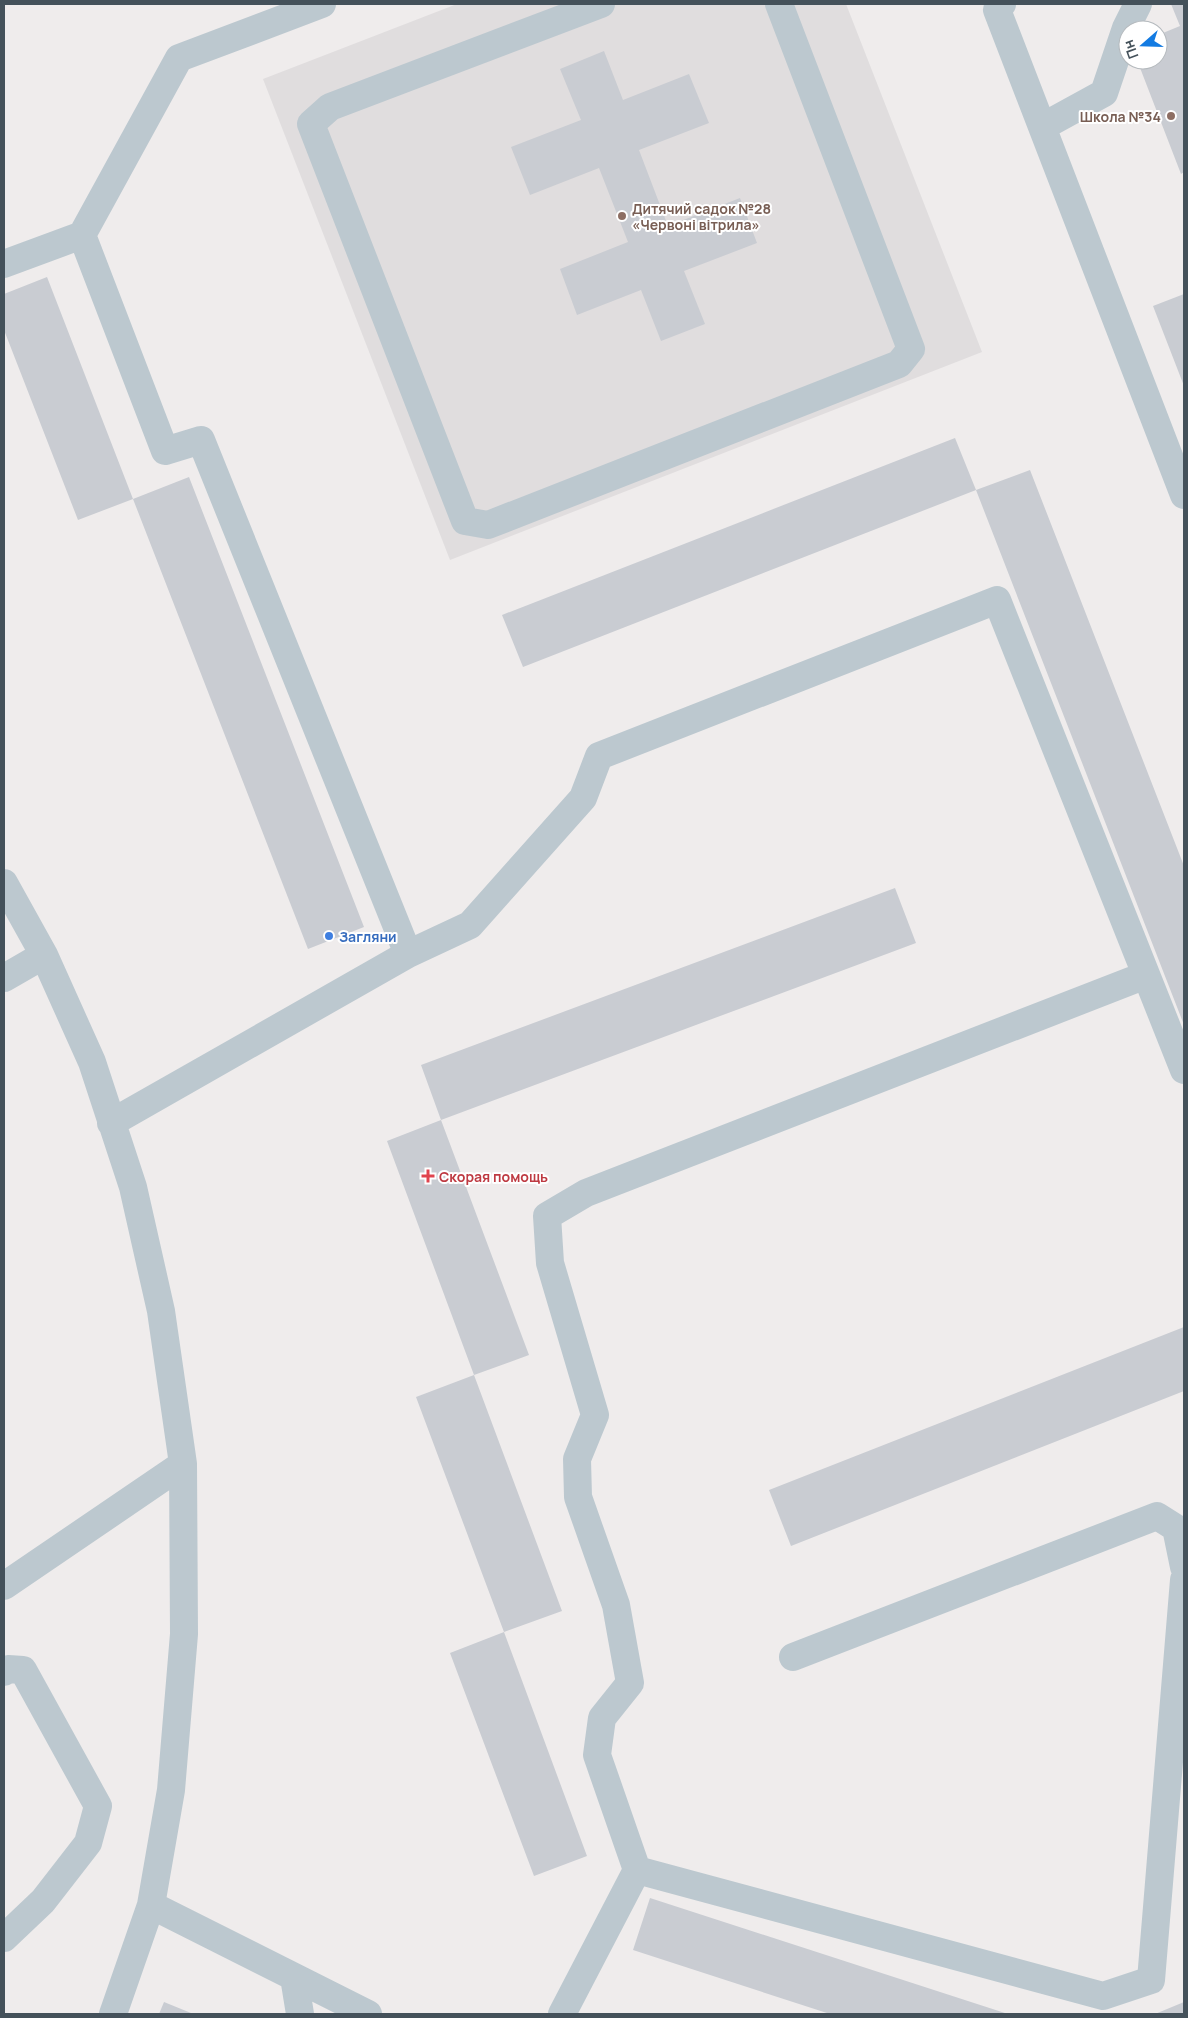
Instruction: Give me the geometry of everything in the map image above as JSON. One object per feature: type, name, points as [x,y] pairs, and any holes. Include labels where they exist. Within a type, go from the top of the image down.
[{"type":"street","points":[[4,264],[82,236],[179,58],[322,4]]},
{"type":"street","points":[[601,4],[330,107],[311,124],[465,521],[488,525],[899,364],[910,349],[779,4]]},
{"type":"street","points":[[1002,4],[998,10],[1184,495]]},
{"type":"street","points":[[1042,127],[1104,93],[1126,28],[1138,4]]},
{"type":"street","points":[[82,236],[165,452],[201,440],[408,954]]},
{"type":"street","points":[[111,1123],[408,954],[470,925],[583,798],[599,756],[997,600],[1184,1070]]},
{"type":"street","points":[[4,883],[44,955],[92,1062],[133,1187],[161,1311],[183,1464],[184,1634],[170,1790],[151,1905],[113,2014]]},
{"type":"street","points":[[4,978],[44,955]]},
{"type":"street","points":[[562,2014],[637,1870],[597,1754],[602,1718],[630,1683],[616,1605],[578,1497],[577,1459],[595,1416],[550,1263],[547,1216],[586,1193],[1146,975]]},
{"type":"street","points":[[4,1586],[183,1464]]},
{"type":"street","points":[[793,1657],[1157,1516],[1176,1528],[1184,1567]]},
{"type":"street","points":[[637,1870],[1103,1996],[1151,1980],[1184,1580]]},
{"type":"street","points":[[4,1672],[8,1669],[24,1670],[98,1806],[88,1843],[43,1901],[4,1938]]},
{"type":"street","points":[[151,1905],[368,2014]]},
{"type":"street","points":[[294,1977],[300,2014]]},
{"type":"shaded area","name":"Дитячий садок №28 «Червоні вітрила»","points":[[457,4],[846,4],[982,352],[450,560],[263,79]]},
{"type":"building","name":"Школа №34","points":[[1171,4],[1184,4],[1184,172],[1181,174],[1141,70],[1168,70],[1168,31],[1180,26]]},
{"type":"building","points":[[604,51],[623,100],[689,74],[709,123],[639,150],[668,226],[740,198],[757,243],[684,271],[705,324],[661,341],[641,290],[577,315],[560,269],[628,242],[599,168],[530,195],[511,147],[581,120],[560,69]]},
{"type":"building","points":[[47,277],[133,499],[78,520],[4,330],[4,294]]},
{"type":"building","points":[[1184,294],[1184,386],[1153,306]]},
{"type":"building","points":[[955,438],[976,490],[523,667],[502,615]]},
{"type":"building","points":[[1030,470],[1184,866],[1184,1025],[976,490]]},
{"type":"building","points":[[189,477],[364,927],[308,949],[133,499]]},
{"type":"building","points":[[895,888],[916,943],[441,1120],[421,1065]]},
{"type":"building","points":[[441,1120],[529,1355],[474,1375],[387,1141]]},
{"type":"building","points":[[1184,1327],[1184,1391],[791,1546],[769,1490]]},
{"type":"building","points":[[474,1375],[562,1611],[504,1632],[416,1397]]},
{"type":"building","points":[[504,1632],[587,1856],[534,1876],[450,1653]]},
{"type":"building","points":[[650,1898],[1008,2014],[830,2014],[633,1950]]},
{"type":"building","points":[[164,2002],[191,2013],[159,2014]]},
{"type":"building","points":[[1184,2002],[1184,2014],[1155,2014]]},
{"type":"place","name":"Школа №34","points":[[1171,116]]},
{"type":"place","name":"Дитячий садок №28 «Червоні вітрила»","points":[[622,216]]},
{"type":"place","name":"Загляни","points":[[329,936]]},
{"type":"place","name":"Скорая помощь","points":[[428,1176]]}]
